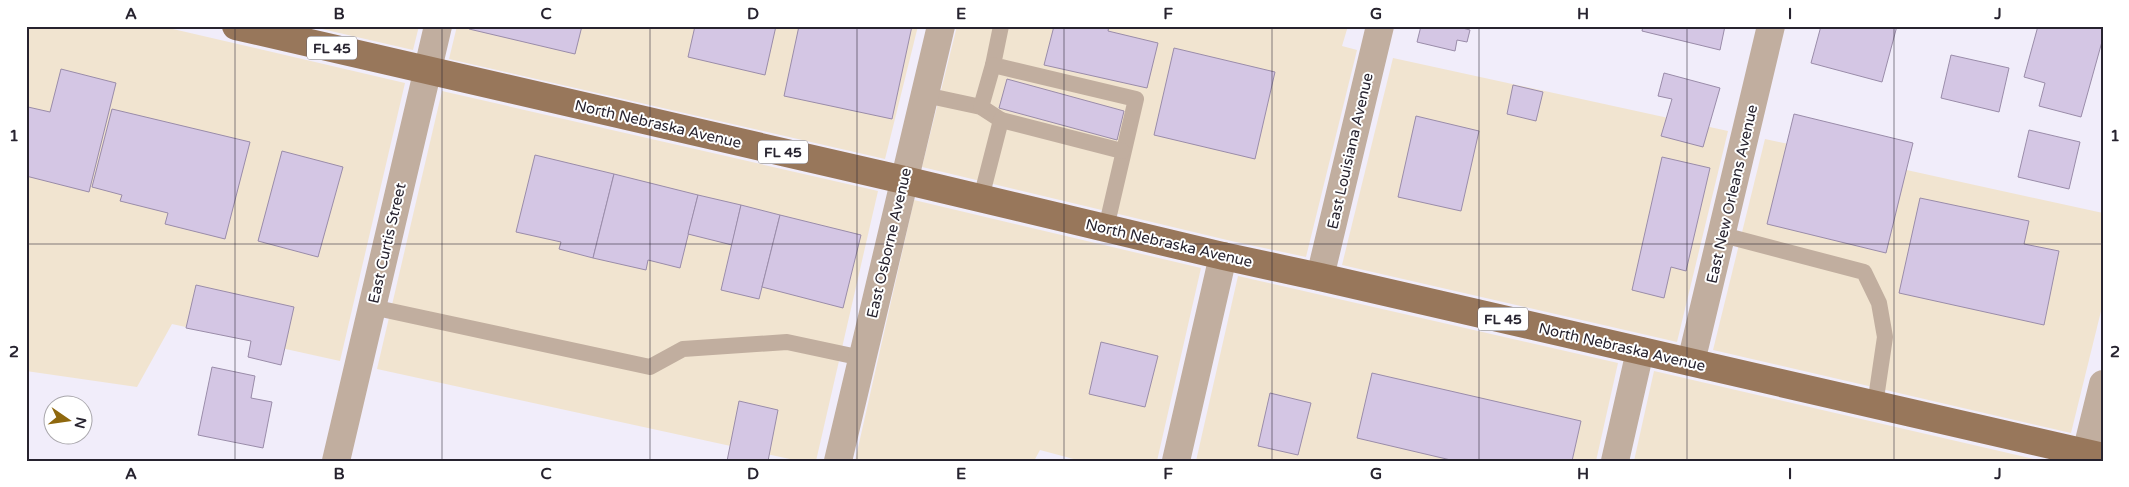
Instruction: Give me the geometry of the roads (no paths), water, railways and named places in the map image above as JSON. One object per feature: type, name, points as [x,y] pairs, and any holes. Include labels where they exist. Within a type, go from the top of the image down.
[{"type":"main road","name":"North Nebraska Avenue","points":[[236,26],[270,30],[427,71],[904,180],[1223,256],[2094,455]]},
{"type":"street","name":"East Curtis Street","points":[[336,461],[438,26]]},
{"type":"street","name":"East Osborne Avenue","points":[[838,461],[941,26]]},
{"type":"street","name":"East Louisiana Avenue","points":[[1320,277],[1380,26]]},
{"type":"street","name":"East New Orleans Avenue","points":[[1691,362],[1723,235],[1771,26]]},
{"type":"street","points":[[1176,461],[1223,256]]},
{"type":"street","points":[[1615,461],[1640,351]]},
{"type":"street","points":[[2094,455],[2103,384]]},
{"type":"lane","points":[[981,107],[993,65],[1001,26]]},
{"type":"lane","points":[[993,65],[1046,84],[1092,95],[1136,99],[1122,151],[1106,228]]},
{"type":"lane","points":[[925,95],[981,107],[1002,120],[1037,124],[1083,136],[1122,151]]},
{"type":"lane","points":[[981,198],[1002,120]]},
{"type":"lane","points":[[1723,235],[1864,272],[1879,303],[1885,336],[1875,405]]},
{"type":"lane","points":[[372,307],[650,367],[683,350],[787,342],[862,358]]}]
